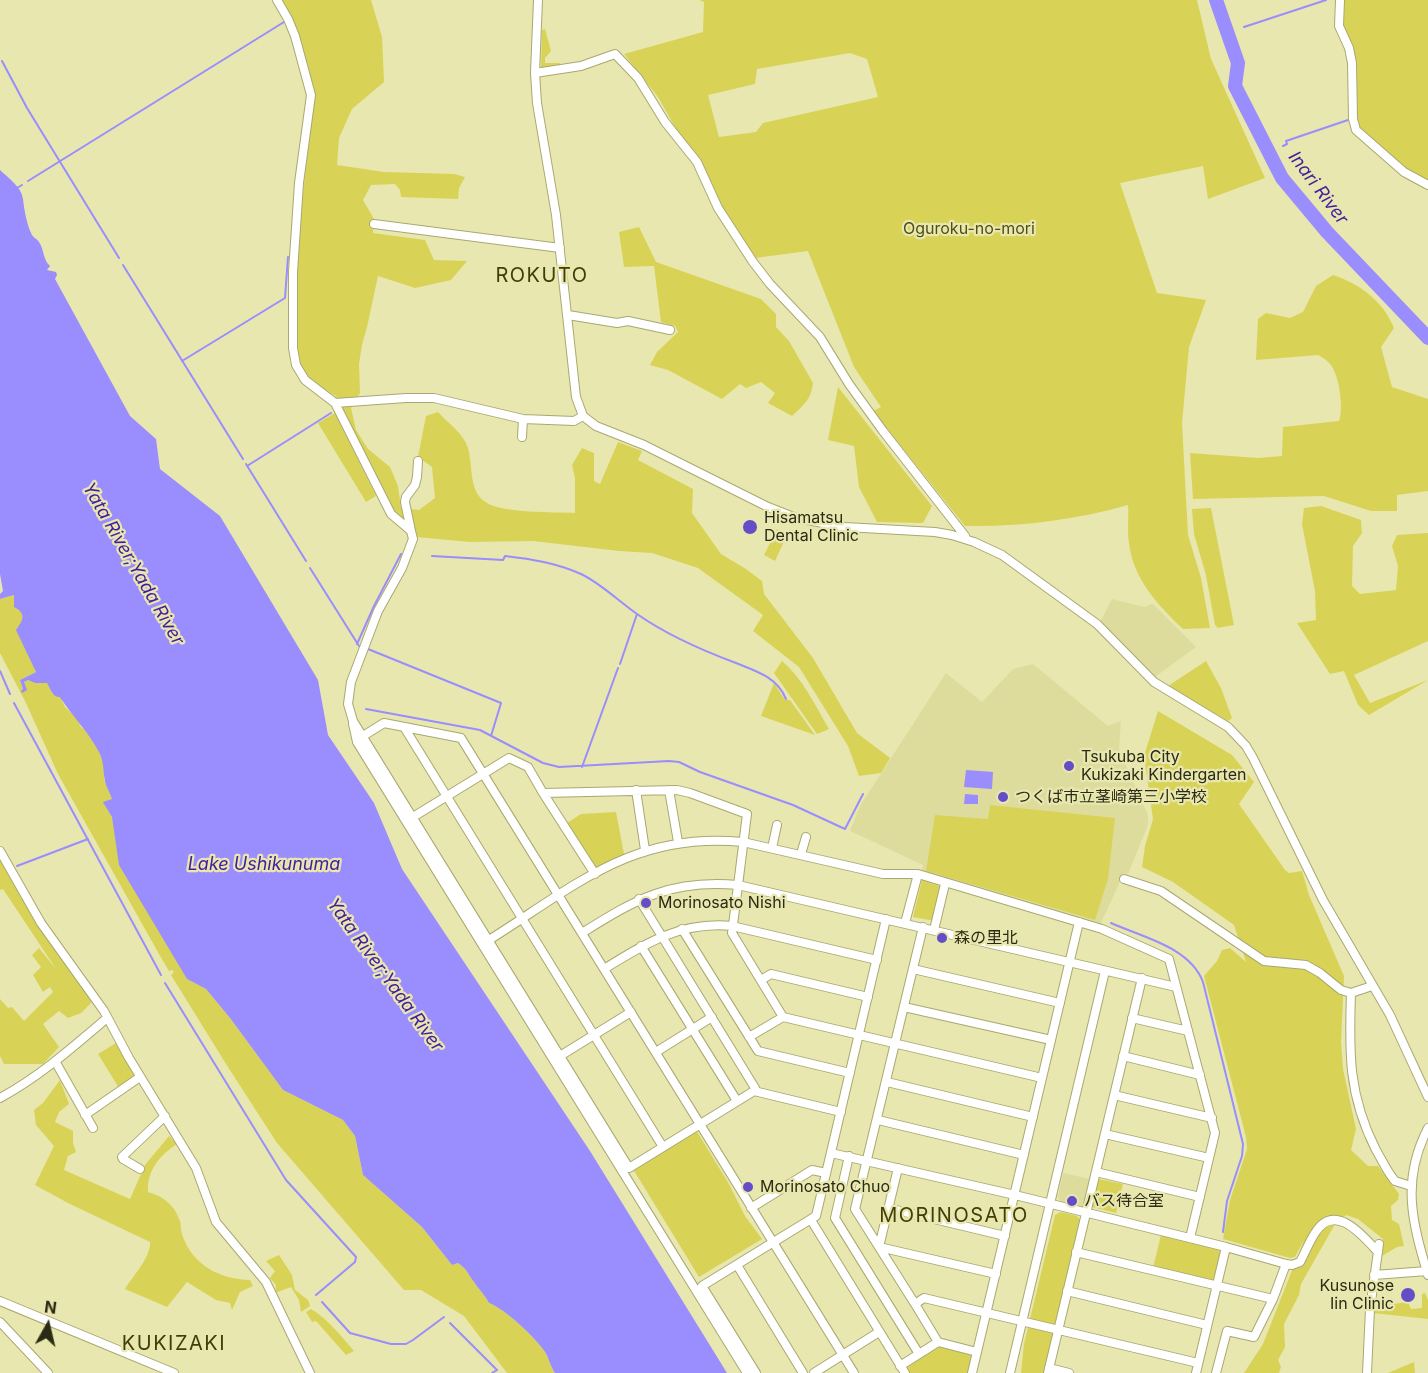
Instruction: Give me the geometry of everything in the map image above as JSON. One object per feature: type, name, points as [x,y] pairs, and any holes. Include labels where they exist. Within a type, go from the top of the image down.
[{"type":"street","points":[[277,0],[295,36],[311,95],[299,183],[293,272],[294,357],[298,372],[305,380],[335,403],[391,514],[411,531]]},
{"type":"street","points":[[538,0],[535,73],[538,115],[561,248],[576,397],[583,416],[596,426],[644,445],[768,507],[796,518],[837,526],[935,532],[981,544],[1002,555],[1045,584],[1097,624],[1154,682],[1228,727],[1246,746],[1323,900],[1394,1022],[1428,1097]]},
{"type":"street","points":[[1340,0],[1340,26],[1353,63],[1353,119],[1356,130],[1404,172],[1428,185]]},
{"type":"street","points":[[535,73],[581,66],[615,54],[638,78],[664,122],[697,162],[717,208],[753,262],[770,284],[820,337],[849,384],[965,536]]},
{"type":"street","points":[[374,224],[561,248]]},
{"type":"street","points":[[568,315],[617,323],[628,321],[670,330]]},
{"type":"street","points":[[335,403],[434,398],[523,419],[574,421],[583,416]]},
{"type":"street","points":[[522,437],[523,419]]},
{"type":"street","points":[[418,461],[417,477],[405,502],[413,538],[412,546],[378,611],[350,686],[348,704],[357,742],[747,1373]]},
{"type":"street","points":[[353,721],[629,1168],[754,1091],[841,1112]]},
{"type":"street","points":[[363,736],[384,723],[461,738],[854,1373]]},
{"type":"street","points":[[404,727],[663,1147]]},
{"type":"street","points":[[413,817],[509,758],[528,767],[595,874]]},
{"type":"street","points":[[636,790],[645,850]]},
{"type":"street","points":[[543,793],[669,790],[690,793],[747,814],[732,926],[733,935],[783,1017]]},
{"type":"street","points":[[669,790],[678,843]]},
{"type":"street","points":[[772,848],[777,825]]},
{"type":"street","points":[[801,854],[806,837]]},
{"type":"street","points":[[489,940],[613,863],[645,850],[702,840],[743,842],[883,874],[918,874],[945,884],[1108,931],[1169,959],[1212,1118],[1215,1133],[1190,1238]]},
{"type":"street","points":[[0,851],[42,924],[104,1011],[140,1077],[196,1168],[216,1222],[266,1282],[310,1373]]},
{"type":"street","points":[[905,923],[918,874]]},
{"type":"street","points":[[1124,879],[1161,891],[1264,961],[1306,965],[1341,990],[1351,993],[1372,986]]},
{"type":"street","points":[[582,933],[639,899],[661,891],[692,884],[738,885],[1176,987]]},
{"type":"street","points":[[934,930],[945,884]]},
{"type":"street","points":[[639,899],[755,1088],[754,1091]]},
{"type":"street","points":[[756,1373],[702,1286],[816,1216],[886,919]]},
{"type":"street","points":[[972,1373],[1079,922]]},
{"type":"street","points":[[604,969],[661,936],[682,929],[714,925],[732,926],[877,960]]},
{"type":"street","points":[[923,927],[855,1209],[938,1342],[977,1352]]},
{"type":"street","points":[[682,929],[758,1051],[850,1073]]},
{"type":"street","points":[[641,946],[737,1101]]},
{"type":"street","points":[[913,969],[1060,1003]]},
{"type":"street","points":[[1010,1373],[1105,970]]},
{"type":"street","points":[[761,980],[771,974],[868,998]]},
{"type":"street","points":[[1069,1373],[1049,1371],[1142,978]]},
{"type":"street","points":[[1351,993],[1349,1048],[1353,1084],[1370,1138],[1392,1182],[1410,1186]]},
{"type":"street","points":[[904,1007],[1051,1040]]},
{"type":"street","points":[[560,1056],[631,1012]]},
{"type":"street","points":[[656,1052],[712,1017]]},
{"type":"street","points":[[749,1037],[783,1017],[1042,1078]]},
{"type":"street","points":[[0,1098],[34,1077],[107,1018]]},
{"type":"street","points":[[1132,1018],[1188,1031]]},
{"type":"street","points":[[1123,1056],[1200,1075]]},
{"type":"street","points":[[55,1061],[93,1128]]},
{"type":"street","points":[[86,1115],[140,1077]]},
{"type":"street","points":[[887,1082],[1033,1117]]},
{"type":"street","points":[[1114,1095],[1212,1118]]},
{"type":"street","points":[[140,1169],[122,1157],[165,1116]]},
{"type":"street","points":[[878,1120],[1024,1155]]},
{"type":"street","points":[[1374,1275],[1427,1269],[1412,1214],[1410,1186],[1416,1155],[1428,1128]]},
{"type":"street","points":[[1105,1134],[1209,1158]]},
{"type":"street","points":[[831,1154],[867,1160],[1015,1195],[1292,1265],[1300,1262],[1320,1227],[1333,1221],[1340,1221],[1351,1226],[1378,1248],[1370,1309],[1367,1373]]},
{"type":"street","points":[[849,1156],[835,1218],[919,1354]]},
{"type":"street","points":[[879,1247],[898,1168]]},
{"type":"street","points":[[751,1208],[812,1170],[826,1173]]},
{"type":"street","points":[[1096,1172],[1200,1197]]},
{"type":"street","points":[[888,1208],[1005,1236]]},
{"type":"street","points":[[811,1220],[903,1369],[919,1354],[938,1342]]},
{"type":"street","points":[[879,1247],[996,1274]]},
{"type":"street","points":[[1196,1373],[1226,1247]]},
{"type":"street","points":[[1077,1252],[1273,1299]]},
{"type":"street","points":[[1216,1373],[1227,1330],[1254,1337],[1273,1299],[1286,1264]]},
{"type":"street","points":[[736,1265],[803,1373]]},
{"type":"street","points":[[1067,1291],[1207,1324]]},
{"type":"street","points":[[915,1304],[924,1298],[1198,1363]]},
{"type":"street","points":[[0,1301],[174,1373]]},
{"type":"street","points":[[0,1322],[48,1373]]},
{"type":"street","points":[[814,1373],[879,1332]]},
{"type":"shaded area","points":[[1112,599],[1145,607],[1153,604],[1196,647],[1155,677],[1100,622]]},
{"type":"shaded area","name":"つくば市立茎崎第三小学校","points":[[1033,664],[1108,726],[1121,721],[1119,749],[1148,815],[1148,825],[1128,874],[1124,873],[1100,925],[921,873],[923,865],[850,831],[860,806],[946,673],[982,702],[1013,669]]},
{"type":"shaded area","points":[[1063,1173],[1090,1179],[1084,1207],[1061,1202],[1058,1197]]},
{"type":"green space","points":[[280,0],[371,0],[382,37],[384,82],[352,109],[339,138],[337,165],[384,172],[454,174],[465,177],[459,188],[458,199],[401,197],[400,190],[395,184],[371,185],[363,200],[374,219],[373,233],[425,240],[434,260],[467,261],[451,280],[415,288],[378,276],[359,364],[360,393],[351,408],[356,430],[368,449],[390,467],[398,486],[401,508],[419,510],[435,498],[432,467],[418,457],[426,416],[438,412],[466,443],[474,484],[480,498],[504,509],[575,513],[575,478],[572,465],[582,448],[594,453],[594,481],[600,484],[618,442],[642,451],[638,460],[693,489],[692,513],[721,554],[762,581],[764,594],[813,658],[857,733],[890,758],[881,773],[859,776],[848,746],[799,667],[753,631],[763,615],[698,568],[652,553],[533,541],[470,542],[416,537],[414,530],[394,512],[336,396],[309,381],[298,361],[295,343],[299,228],[314,98],[310,73],[302,48]]},
{"type":"green space","name":"Oguroku-no-mori","points":[[699,0],[1197,0],[1211,59],[1265,178],[1208,199],[1203,166],[1120,183],[1157,293],[1206,300],[1189,347],[1182,423],[1188,535],[1201,578],[1210,628],[1183,629],[1141,580],[1131,556],[1128,538],[1128,505],[1047,522],[965,526],[873,411],[881,407],[854,367],[808,251],[755,258],[714,196],[658,97],[624,54],[703,32],[704,2]],"holes":[[[850,53],[867,59],[878,97],[763,123],[756,132],[719,137],[708,95],[755,84],[757,69]]]},
{"type":"green space","points":[[1344,0],[1428,0],[1428,181],[1403,168],[1364,135],[1355,123],[1346,38],[1342,22]]},
{"type":"green space","points":[[545,29],[551,51],[545,58],[545,63],[560,63],[560,66],[541,69],[542,30]]},
{"type":"green space","points":[[639,227],[656,262],[761,299],[776,314],[776,327],[789,341],[813,383],[809,397],[792,416],[768,403],[775,393],[761,382],[746,388],[740,384],[722,399],[668,370],[650,365],[657,352],[678,332],[675,326],[661,322],[654,266],[624,267],[619,232]]},
{"type":"green space","points":[[1333,275],[1352,283],[1369,295],[1389,318],[1394,328],[1381,347],[1392,387],[1428,399],[1428,491],[1397,495],[1397,511],[1371,511],[1324,496],[1193,499],[1190,453],[1258,458],[1282,456],[1283,427],[1339,421],[1341,400],[1338,383],[1333,369],[1324,359],[1318,355],[1256,360],[1258,319],[1266,313],[1290,318],[1303,312],[1316,286]]},
{"type":"green space","points":[[838,387],[932,506],[923,523],[877,522],[859,487],[854,446],[828,440]]},
{"type":"green space","points":[[335,413],[376,496],[366,502],[318,423]]},
{"type":"green space","points":[[1321,506],[1361,520],[1362,533],[1353,546],[1352,586],[1360,594],[1396,590],[1398,566],[1392,546],[1397,535],[1428,533],[1428,641],[1354,675],[1370,703],[1428,680],[1369,715],[1358,705],[1344,671],[1330,674],[1297,623],[1316,620],[1315,591],[1302,524],[1304,508]]},
{"type":"green space","points":[[1211,508],[1234,625],[1218,628],[1215,625],[1206,575],[1194,534],[1192,509]]},
{"type":"green space","points":[[777,529],[787,535],[775,561],[764,555]]},
{"type":"green space","points":[[14,595],[17,609],[21,610],[23,615],[36,672],[20,680],[23,690],[26,690],[24,682],[28,680],[35,683],[47,682],[54,694],[61,698],[65,707],[77,718],[100,752],[104,765],[104,779],[112,799],[104,804],[187,979],[206,989],[283,1090],[343,1120],[355,1136],[363,1175],[422,1227],[452,1265],[458,1263],[463,1267],[489,1303],[511,1317],[534,1339],[545,1352],[555,1373],[507,1373],[464,1316],[421,1290],[404,1290],[277,1143],[171,975],[174,972],[169,971],[159,954],[58,774],[26,703],[0,653],[0,599]]},
{"type":"green space","points":[[782,661],[802,684],[829,729],[817,734],[774,673]]},
{"type":"green space","points":[[1206,661],[1221,688],[1232,718],[1228,721],[1168,686]]},
{"type":"green space","points":[[774,683],[785,700],[790,700],[815,735],[761,716]]},
{"type":"green space","points":[[1158,711],[1232,755],[1254,782],[1239,804],[1285,870],[1289,873],[1302,871],[1309,895],[1344,976],[1341,1042],[1343,1069],[1356,1129],[1351,1150],[1368,1166],[1378,1166],[1399,1194],[1398,1200],[1391,1206],[1392,1220],[1399,1224],[1404,1246],[1397,1247],[1382,1256],[1383,1239],[1358,1219],[1346,1215],[1334,1226],[1301,1284],[1299,1295],[1284,1324],[1285,1347],[1278,1360],[1281,1367],[1279,1373],[1244,1373],[1263,1344],[1304,1240],[1295,1257],[1290,1258],[1223,1239],[1230,1200],[1247,1149],[1246,1137],[1204,976],[1217,961],[1222,950],[1230,948],[1246,962],[1234,925],[1173,882],[1142,867],[1153,819],[1144,756]]},
{"type":"green space","points":[[990,805],[1115,818],[1108,879],[1095,920],[926,871],[935,815],[988,819]]},
{"type":"green space","points":[[616,812],[624,854],[597,868],[567,823],[581,814]]},
{"type":"green space","points":[[0,856],[93,1001],[81,1013],[68,1018],[59,1011],[43,1024],[59,1047],[43,1064],[4,1064],[0,1056],[0,999],[8,1008],[12,1007],[24,1021],[53,992],[50,987],[43,992],[33,975],[41,967],[32,955],[39,948],[56,969],[3,889],[0,890]]},
{"type":"green space","points":[[922,880],[942,887],[935,921],[913,917]]},
{"type":"green space","points":[[116,1043],[137,1077],[119,1088],[98,1054]]},
{"type":"green space","points":[[60,1080],[69,1104],[59,1112],[55,1122],[73,1131],[76,1152],[68,1156],[64,1170],[130,1199],[145,1165],[169,1136],[177,1144],[165,1153],[152,1170],[148,1192],[163,1198],[174,1209],[188,1247],[201,1263],[219,1274],[250,1280],[253,1286],[240,1292],[232,1310],[230,1303],[216,1300],[187,1282],[167,1307],[125,1289],[145,1260],[150,1242],[35,1185],[54,1146],[36,1125],[34,1110],[43,1103]]},
{"type":"green space","points":[[696,1130],[729,1184],[745,1216],[762,1239],[699,1277],[633,1169]]},
{"type":"green space","points":[[1098,1179],[1123,1184],[1116,1213],[1092,1207]]},
{"type":"green space","points":[[1061,1212],[1077,1216],[1080,1220],[1044,1373],[1021,1373],[1024,1344],[1055,1215]]},
{"type":"green space","points":[[1161,1235],[1220,1249],[1215,1280],[1153,1268]]},
{"type":"green space","points":[[279,1255],[292,1275],[295,1290],[308,1300],[310,1306],[301,1312],[299,1300],[291,1287],[275,1293],[276,1285],[270,1278],[275,1271],[266,1261]]},
{"type":"green space","points":[[1425,1293],[1428,1300],[1428,1319],[1373,1313],[1375,1302],[1390,1300],[1393,1304],[1408,1302],[1411,1309],[1422,1308],[1422,1294]]},
{"type":"green space","points":[[311,1309],[329,1323],[354,1351],[346,1355],[316,1321],[312,1322],[306,1312]]},
{"type":"green space","points":[[937,1346],[971,1354],[968,1373],[909,1373],[905,1366]]},
{"type":"green space","points":[[1414,1362],[1415,1373],[1388,1373]]},
{"type":"water","name":"Lake Ushikunuma","points":[[0,170],[20,190],[30,231],[41,245],[50,266],[47,270],[56,272],[55,279],[130,416],[156,439],[160,469],[220,516],[318,680],[328,735],[374,803],[402,869],[590,1151],[727,1373],[555,1373],[545,1352],[534,1339],[511,1317],[489,1303],[464,1268],[458,1263],[452,1265],[422,1227],[363,1175],[355,1136],[343,1120],[283,1090],[206,989],[187,979],[119,865],[112,817],[103,802],[112,799],[101,757],[96,747],[61,698],[53,694],[47,683],[35,683],[28,680],[24,682],[27,690],[22,693],[21,691],[23,689],[20,680],[36,672],[16,630],[22,615],[14,607],[14,595],[0,599],[3,591],[0,574]]},
{"type":"water","points":[[966,770],[993,772],[992,789],[964,787]]},
{"type":"water","points":[[965,794],[978,795],[978,804],[964,804]]},
{"type":"waterway","name":"Inari River","points":[[1216,0],[1238,63],[1235,86],[1282,178],[1327,232],[1428,338]]},
{"type":"waterway","points":[[1244,27],[1326,0]]},
{"type":"waterway","points":[[28,181],[284,22]]},
{"type":"waterway","points":[[2,61],[27,108],[119,258]]},
{"type":"waterway","points":[[1283,146],[1287,144],[1286,141],[1348,120]]},
{"type":"waterway","points":[[17,188],[22,185]]},
{"type":"waterway","points":[[182,361],[285,298],[288,257]]},
{"type":"waterway","points":[[123,265],[243,459]]},
{"type":"waterway","points":[[247,466],[331,413]]},
{"type":"waterway","points":[[246,464],[306,561]]},
{"type":"waterway","points":[[357,644],[401,554]]},
{"type":"waterway","points":[[432,556],[503,560],[505,556],[544,562],[572,570],[596,583],[648,622],[697,647],[765,676],[777,685],[786,699]]},
{"type":"waterway","points":[[310,568],[359,646]]},
{"type":"waterway","points":[[620,664],[637,614]]},
{"type":"waterway","points":[[368,649],[501,703],[491,736]]},
{"type":"waterway","points":[[582,767],[618,668]]},
{"type":"waterway","points":[[0,671],[10,694]]},
{"type":"waterway","points":[[14,703],[161,975]]},
{"type":"waterway","points":[[366,709],[480,730],[543,763],[559,767],[679,762],[700,772],[793,805],[845,829],[863,794]]},
{"type":"waterway","points":[[17,866],[88,839]]},
{"type":"waterway","points":[[1111,923],[1176,952],[1188,960],[1197,970],[1203,982],[1243,1144],[1242,1156],[1227,1201],[1223,1232]]},
{"type":"waterway","points":[[165,983],[286,1180],[356,1257],[355,1262],[316,1295]]},
{"type":"waterway","points":[[322,1302],[350,1333],[391,1344],[406,1344],[444,1317]]},
{"type":"waterway","points":[[450,1323],[497,1370],[492,1373]]},
{"type":"place","name":"Hisamatsu Dental Clinic","points":[[750,527]]},
{"type":"place","name":"Tsukuba City Kukizaki Kindergarten","points":[[1069,766]]},
{"type":"place","name":"つくば市立茎崎第三小学校","points":[[1003,797]]},
{"type":"place","name":"Morinosato Nishi","points":[[646,903]]},
{"type":"place","name":"森の里北","points":[[942,938]]},
{"type":"place","name":"Morinosato Chuo","points":[[748,1187]]},
{"type":"place","name":"バス待合室","points":[[1072,1201]]},
{"type":"place","name":"Kusunose Iin Clinic","points":[[1408,1295]]},
{"type":"district","name":"ROKUTO","points":[[542,276]]},
{"type":"district","name":"MORINOSATO","points":[[954,1216]]},
{"type":"district","name":"KUKIZAKI","points":[[174,1344]]},
{"type":"water label","name":"Yata River;Yada River","points":[[133,564]]},
{"type":"water label","name":"Yata River;Yada River","points":[[385,975]]}]
